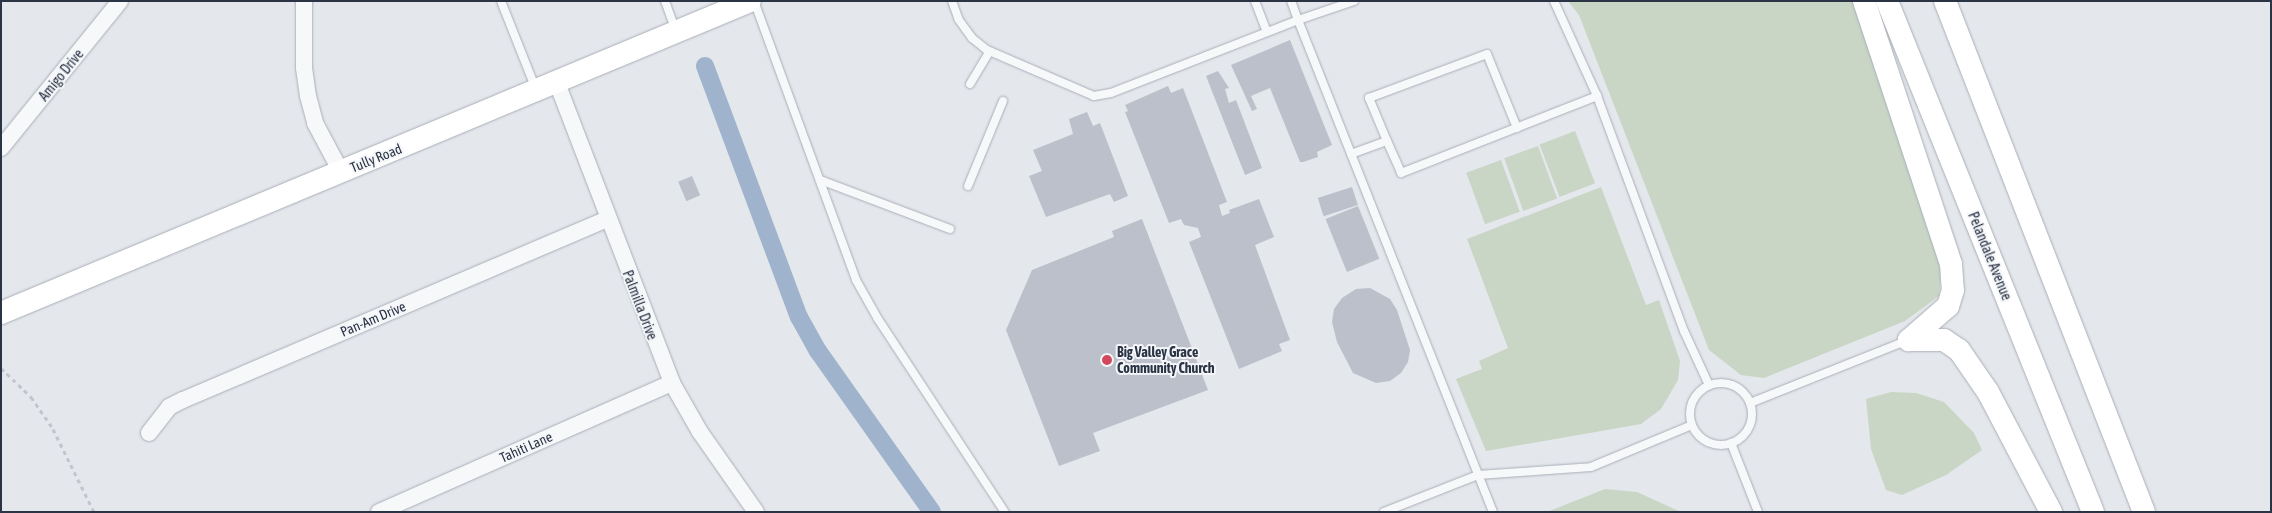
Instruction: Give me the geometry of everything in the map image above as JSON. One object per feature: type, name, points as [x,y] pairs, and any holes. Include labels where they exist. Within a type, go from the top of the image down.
[{"type":"main road","name":"Tully Road","points":[[1,313],[677,32],[718,8],[750,1]]},
{"type":"main road","points":[[1864,1],[1951,264],[1952,290],[1948,306],[1909,340]]},
{"type":"main road","name":"Pelandale Avenue","points":[[1887,1],[2093,512]]},
{"type":"main road","points":[[1945,1],[2144,512]]},
{"type":"main road","points":[[1909,340],[1944,340],[1959,350],[1988,392],[2051,512]]},
{"type":"street","name":"Amigo Drive","points":[[1,148],[120,1]]},
{"type":"street","points":[[304,1],[304,68],[308,96],[318,130],[341,172]]},
{"type":"street","name":"Palmilla Drive","points":[[547,87],[608,219],[672,383],[700,432],[756,512]]},
{"type":"street","name":"Pan-Am Drive","points":[[150,433],[163,413],[183,400],[608,219]]},
{"type":"street","name":"Tahiti Lane","points":[[379,512],[672,383]]},
{"type":"lane","points":[[501,1],[547,87]]},
{"type":"lane","points":[[665,1],[677,32]]},
{"type":"lane","points":[[754,1],[856,280],[878,320],[1005,512]]},
{"type":"lane","points":[[952,1],[959,20],[972,38],[989,52],[1094,96],[1111,93],[1298,20],[1354,1]]},
{"type":"lane","points":[[1255,1],[1267,32]]},
{"type":"lane","points":[[1291,1],[1493,512]]},
{"type":"lane","points":[[1554,1],[1598,96],[1684,331],[1709,385]]},
{"type":"lane","points":[[970,84],[989,52]]},
{"type":"lane","points":[[1517,128],[1487,54],[1370,98],[1400,173],[1517,128],[1598,96]]},
{"type":"lane","points":[[968,186],[1003,101]]},
{"type":"lane","points":[[1351,154],[1387,141]]},
{"type":"lane","points":[[820,180],[950,229]]},
{"type":"lane","points":[[1750,403],[1909,340]]},
{"type":"lane","points":[[1709,385],[1731,385],[1745,395],[1750,403],[1752,411],[1748,428],[1731,443],[1710,443],[1692,425],[1693,399],[1709,385]]},
{"type":"lane","points":[[1384,512],[1478,475],[1591,467],[1692,425]]},
{"type":"lane","points":[[1731,443],[1758,512]]},
{"type":"path","points":[[1,368],[32,397],[53,429],[94,512]]},
{"type":"green space","points":[[1568,1],[1856,1],[1942,259],[1939,296],[1905,321],[1764,378],[1741,375],[1709,350],[1579,15]]},
{"type":"green space","points":[[1575,131],[1595,183],[1560,197],[1540,145]]},
{"type":"green space","points":[[1538,146],[1557,199],[1523,211],[1504,158]]},
{"type":"green space","points":[[1501,160],[1520,212],[1485,224],[1466,173]]},
{"type":"green space","points":[[1601,187],[1646,305],[1659,300],[1680,361],[1678,380],[1661,409],[1641,424],[1486,451],[1456,379],[1482,369],[1479,361],[1508,348],[1467,239]]},
{"type":"green space","points":[[1891,392],[1916,393],[1944,402],[1974,433],[1982,450],[1946,475],[1902,495],[1886,490],[1871,449],[1866,399]]},
{"type":"green space","points":[[1605,489],[1637,492],[1681,512],[1547,512]]},
{"type":"building","points":[[1290,40],[1332,145],[1317,152],[1318,157],[1303,162],[1300,162],[1270,88],[1251,96],[1257,109],[1252,111],[1231,65]]},
{"type":"building","points":[[1218,71],[1229,88],[1225,89],[1229,103],[1236,100],[1262,168],[1245,175],[1206,76]]},
{"type":"building","name":"Big Valley Grace Community Church","points":[[1168,86],[1171,93],[1183,88],[1227,202],[1219,205],[1222,216],[1230,213],[1229,210],[1259,199],[1274,237],[1255,245],[1290,340],[1279,344],[1282,351],[1239,369],[1189,242],[1201,237],[1198,228],[1184,225],[1181,219],[1169,223],[1125,112],[1128,111],[1125,105]]},
{"type":"building","points":[[1087,112],[1093,126],[1100,123],[1128,196],[1114,202],[1110,194],[1046,217],[1029,176],[1042,171],[1033,150],[1073,134],[1069,119]]},
{"type":"building","points":[[692,176],[700,195],[686,201],[678,182]]},
{"type":"building","points":[[1352,187],[1358,205],[1324,216],[1318,198]]},
{"type":"building","points":[[1358,206],[1379,259],[1347,272],[1326,219]]},
{"type":"building","name":"Big Valley Grace Community Church","points":[[1142,219],[1208,390],[1093,433],[1100,451],[1059,466],[1006,330],[1032,270],[1114,237],[1112,231]]},
{"type":"building","points":[[1370,288],[1390,299],[1397,310],[1410,350],[1408,362],[1401,373],[1390,381],[1376,383],[1353,373],[1337,342],[1332,322],[1334,309],[1342,298],[1356,289]]},
{"type":"waterway","points":[[705,66],[799,317],[818,351],[932,512]]},
{"type":"place","name":"Big Valley Grace Community Church","points":[[1107,360]]}]
